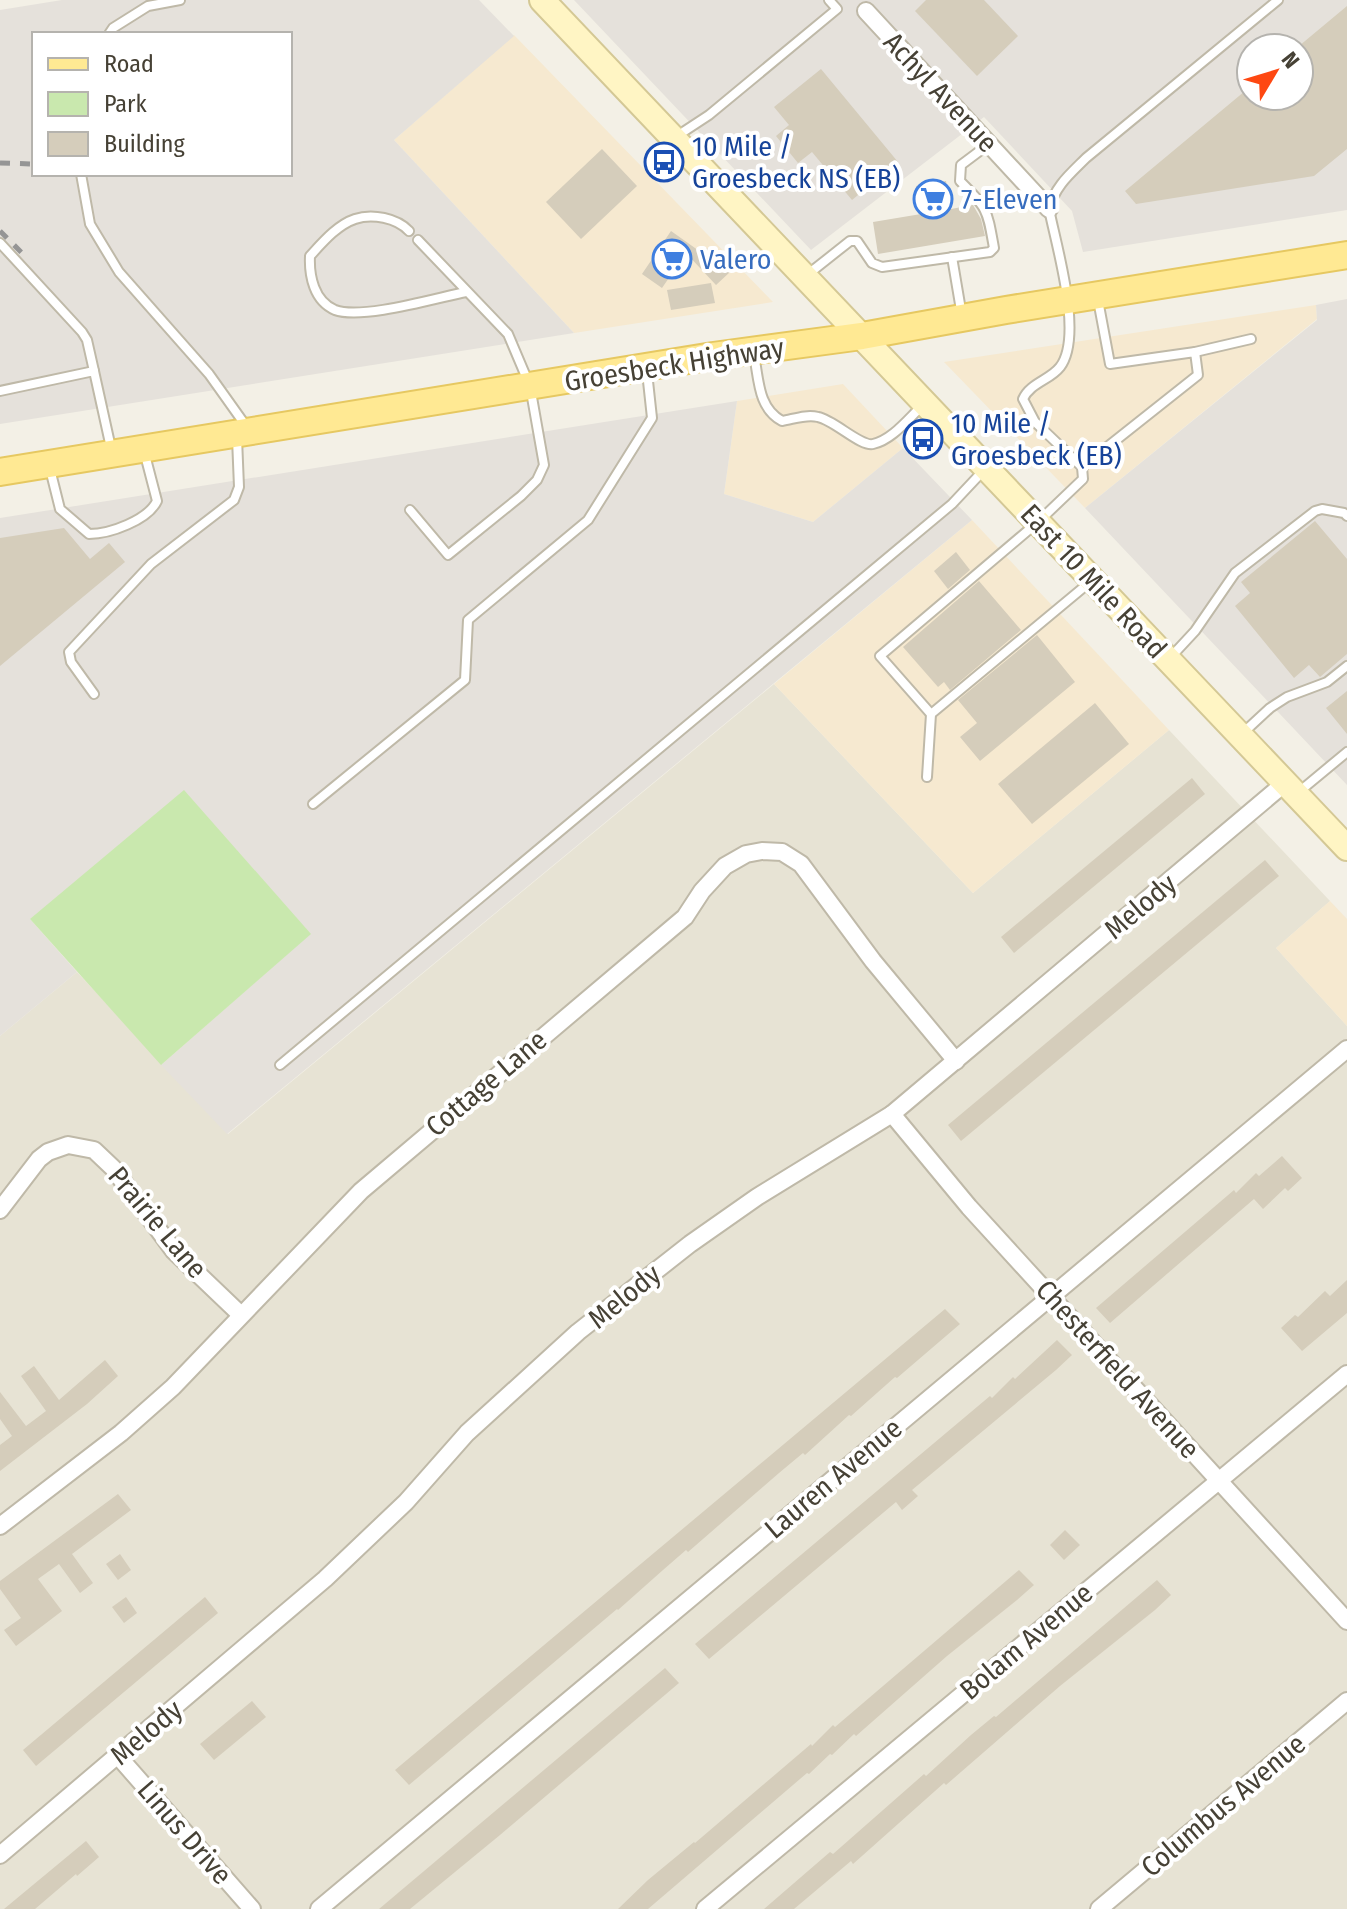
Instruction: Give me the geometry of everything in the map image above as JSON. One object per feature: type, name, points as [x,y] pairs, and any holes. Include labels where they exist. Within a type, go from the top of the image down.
[{"type":"main road","name":"East 10 Mile Road","points":[[542,0],[1347,848]]},
{"type":"main road","name":"Groesbeck Highway","points":[[0,472],[753,350],[862,336],[1347,255]]},
{"type":"street","name":"Achyl Avenue","points":[[866,11],[1049,209]]},
{"type":"street","name":"Melody","points":[[0,1855],[325,1579],[406,1502],[467,1433],[578,1332],[701,1236],[757,1197],[892,1114],[1291,789]]},
{"type":"street","name":"Cottage Lane","points":[[0,1526],[121,1433],[173,1387],[371,1182],[685,917],[702,891],[725,866],[746,854],[782,852],[801,864],[873,961],[956,1061]]},
{"type":"street","name":"Lauren Avenue","points":[[319,1909],[1347,1049]]},
{"type":"street","name":"Chesterfield Avenue","points":[[892,1114],[969,1207],[1347,1621]]},
{"type":"street","name":"Prairie Lane","points":[[0,1210],[39,1159],[48,1152],[68,1145],[94,1150],[113,1168],[174,1251],[241,1315]]},
{"type":"street","name":"Bolam Avenue","points":[[705,1909],[1347,1374]]},
{"type":"street","name":"Columbus Avenue","points":[[1099,1909],[1347,1701]]},
{"type":"street","name":"Linus Drive","points":[[118,1756],[252,1909]]},
{"type":"lane","points":[[110,32],[148,6],[180,0]]},
{"type":"lane","points":[[673,139],[709,115],[837,9],[829,0]]},
{"type":"lane","points":[[927,777],[931,714],[880,656],[1038,522],[1083,479],[1082,467],[1035,422],[1023,399],[1025,393],[1062,365],[1068,347],[1069,300],[1049,209],[1053,195],[1064,179],[1086,158],[1278,0]]},
{"type":"lane","points":[[805,277],[850,241],[857,241],[872,263],[882,267],[990,252],[994,248],[984,205],[960,181],[961,165],[989,144]]},
{"type":"lane","points":[[81,176],[90,224],[119,272],[209,374],[243,433],[239,487],[234,500],[151,564],[69,652],[71,662],[94,694]]},
{"type":"lane","points":[[409,231],[401,222],[383,218],[355,219],[330,235],[310,256],[309,276],[320,297],[334,309],[360,313],[466,292]]},
{"type":"lane","points":[[410,510],[448,555],[521,496],[537,480],[544,465],[530,386],[508,334],[418,240]]},
{"type":"lane","points":[[0,243],[87,340],[112,454]]},
{"type":"lane","points":[[952,257],[963,317]]},
{"type":"lane","points":[[1097,295],[1110,364],[1195,352],[1251,339]]},
{"type":"lane","points":[[753,350],[763,402],[770,415],[782,421],[805,416],[818,417],[833,422],[866,444],[874,444],[889,437],[925,403]]},
{"type":"lane","points":[[1082,467],[1198,375],[1195,352]]},
{"type":"lane","points":[[313,804],[465,680],[468,620],[588,520],[652,418],[646,367]]},
{"type":"lane","points":[[0,391],[94,371]]},
{"type":"lane","points":[[49,464],[60,509],[89,534],[103,534],[152,511],[157,501],[143,449]]},
{"type":"lane","points":[[280,1065],[940,514],[986,467]]},
{"type":"lane","points":[[1168,659],[1195,631],[1235,573],[1315,511],[1333,511],[1347,516]]},
{"type":"lane","points":[[931,714],[1093,580]]},
{"type":"lane","points":[[1240,735],[1287,697],[1327,682],[1347,666]]},
{"type":"lane","points":[[1291,789],[1347,752]]},
{"type":"shaded area","points":[[62,0],[479,0],[514,36],[394,140],[574,333],[0,424],[0,10]]},
{"type":"shaded area","points":[[574,0],[1347,0],[1347,210],[1083,252],[1072,211],[984,117],[811,250]]},
{"type":"shaded area","points":[[514,35],[773,302],[574,333],[394,140]]},
{"type":"shaded area","points":[[1347,299],[1347,785],[1085,508],[1317,320],[1316,305]]},
{"type":"shaded area","points":[[1316,305],[1317,319],[1085,508],[944,362]]},
{"type":"shaded area","points":[[843,384],[903,448],[813,522],[724,494],[737,401]]},
{"type":"shaded area","points":[[737,401],[724,494],[813,522],[903,448],[972,520],[227,1134],[161,1065],[310,934],[30,919],[77,972],[0,1036],[0,518]]},
{"type":"shaded area","points":[[972,520],[1169,730],[973,893],[774,684]]},
{"type":"shaded area","points":[[774,684],[973,893],[1169,730],[1330,901],[1276,948],[1347,1026],[1347,1909],[0,1909],[0,1036],[77,972],[228,1134]]},
{"type":"shaded area","points":[[1330,901],[1347,919],[1347,1026],[1276,948]]},
{"type":"green space","points":[[184,790],[311,934],[161,1065],[30,919]]},
{"type":"building","points":[[926,0],[984,0],[1018,36],[977,76],[915,11]]},
{"type":"building","points":[[1347,6],[1347,149],[1314,176],[1136,204],[1125,191],[1235,99],[1235,112],[1315,112],[1315,33]]},
{"type":"building","points":[[821,69],[898,162],[852,200],[812,152],[798,163],[776,136],[789,125],[774,107]]},
{"type":"building","points":[[602,149],[637,186],[581,239],[546,202]]},
{"type":"building","points":[[946,181],[951,209],[973,205],[981,219],[985,236],[878,254],[873,222],[921,214],[916,186]]},
{"type":"building","points":[[671,231],[702,253],[707,248],[730,272],[716,285],[686,253],[662,288],[642,274]]},
{"type":"building","points":[[711,283],[715,303],[671,310],[667,290]]},
{"type":"building","points":[[1315,521],[1347,559],[1347,654],[1320,677],[1309,665],[1294,678],[1235,606],[1250,593],[1241,582]]},
{"type":"building","points":[[64,528],[90,559],[109,543],[125,562],[0,666],[0,538]]},
{"type":"building","points":[[956,552],[970,570],[948,589],[934,571]]},
{"type":"building","points":[[979,581],[1021,630],[950,690],[944,682],[938,687],[903,647]]},
{"type":"building","points":[[1037,635],[1075,682],[980,761],[960,737],[977,723],[958,700]]},
{"type":"building","points":[[1347,691],[1347,734],[1326,708]]},
{"type":"building","points":[[1095,703],[1129,744],[1032,824],[998,784]]},
{"type":"building","points":[[1192,778],[1205,794],[1014,953],[1001,937]]},
{"type":"building","points":[[1265,860],[1279,876],[961,1141],[948,1125]]},
{"type":"building","points":[[1282,1156],[1302,1178],[1288,1191],[1285,1188],[1263,1209],[1254,1199],[1110,1323],[1096,1308],[1234,1190],[1236,1193],[1256,1173],[1259,1176]]},
{"type":"building","points":[[1347,1280],[1347,1313],[1302,1351],[1281,1328],[1295,1315],[1298,1317],[1325,1291],[1330,1296]]},
{"type":"building","points":[[945,1309],[960,1324],[897,1378],[849,1415],[805,1455],[803,1453],[688,1552],[686,1550],[409,1785],[395,1770]]},
{"type":"building","points":[[1057,1340],[1072,1355],[912,1490],[918,1496],[902,1510],[896,1502],[709,1659],[695,1644],[990,1396],[992,1398],[1013,1377],[1015,1379]]},
{"type":"building","points":[[105,1360],[118,1376],[0,1471],[0,1445],[12,1436],[0,1419],[0,1392],[26,1426],[46,1411],[21,1376],[34,1366],[59,1400]]},
{"type":"building","points":[[118,1494],[131,1510],[72,1554],[93,1583],[80,1593],[59,1564],[38,1579],[62,1611],[16,1646],[4,1630],[21,1618],[0,1589],[0,1581]]},
{"type":"building","points":[[1065,1530],[1080,1545],[1064,1560],[1050,1545]]},
{"type":"building","points":[[120,1554],[131,1570],[118,1580],[106,1564]]},
{"type":"building","points":[[1019,1570],[1034,1585],[1017,1600],[648,1909],[618,1909],[648,1880],[812,1746],[833,1725],[835,1727]]},
{"type":"building","points":[[1157,1580],[1171,1595],[1155,1610],[1060,1686],[946,1785],[944,1783],[853,1864],[851,1861],[794,1909],[764,1909],[830,1852],[833,1854]]},
{"type":"building","points":[[126,1597],[137,1613],[124,1623],[112,1607]]},
{"type":"building","points":[[205,1597],[218,1613],[36,1766],[23,1750]]},
{"type":"building","points":[[665,1668],[679,1683],[500,1835],[410,1909],[379,1909]]},
{"type":"building","points":[[252,1701],[266,1717],[214,1760],[200,1744]]},
{"type":"building","points":[[86,1841],[99,1857],[77,1876],[35,1909],[4,1909]]},
{"type":"railway","points":[[0,163],[32,164]]},
{"type":"railway","points":[[0,231],[25,256]]},
{"type":"place","name":"10 Mile / Groesbeck NS (EB)","points":[[664,162]]},
{"type":"place","name":"7-Eleven","points":[[933,199]]},
{"type":"place","name":"Valero","points":[[672,259]]},
{"type":"place","name":"10 Mile / Groesbeck (EB)","points":[[923,439]]}]
